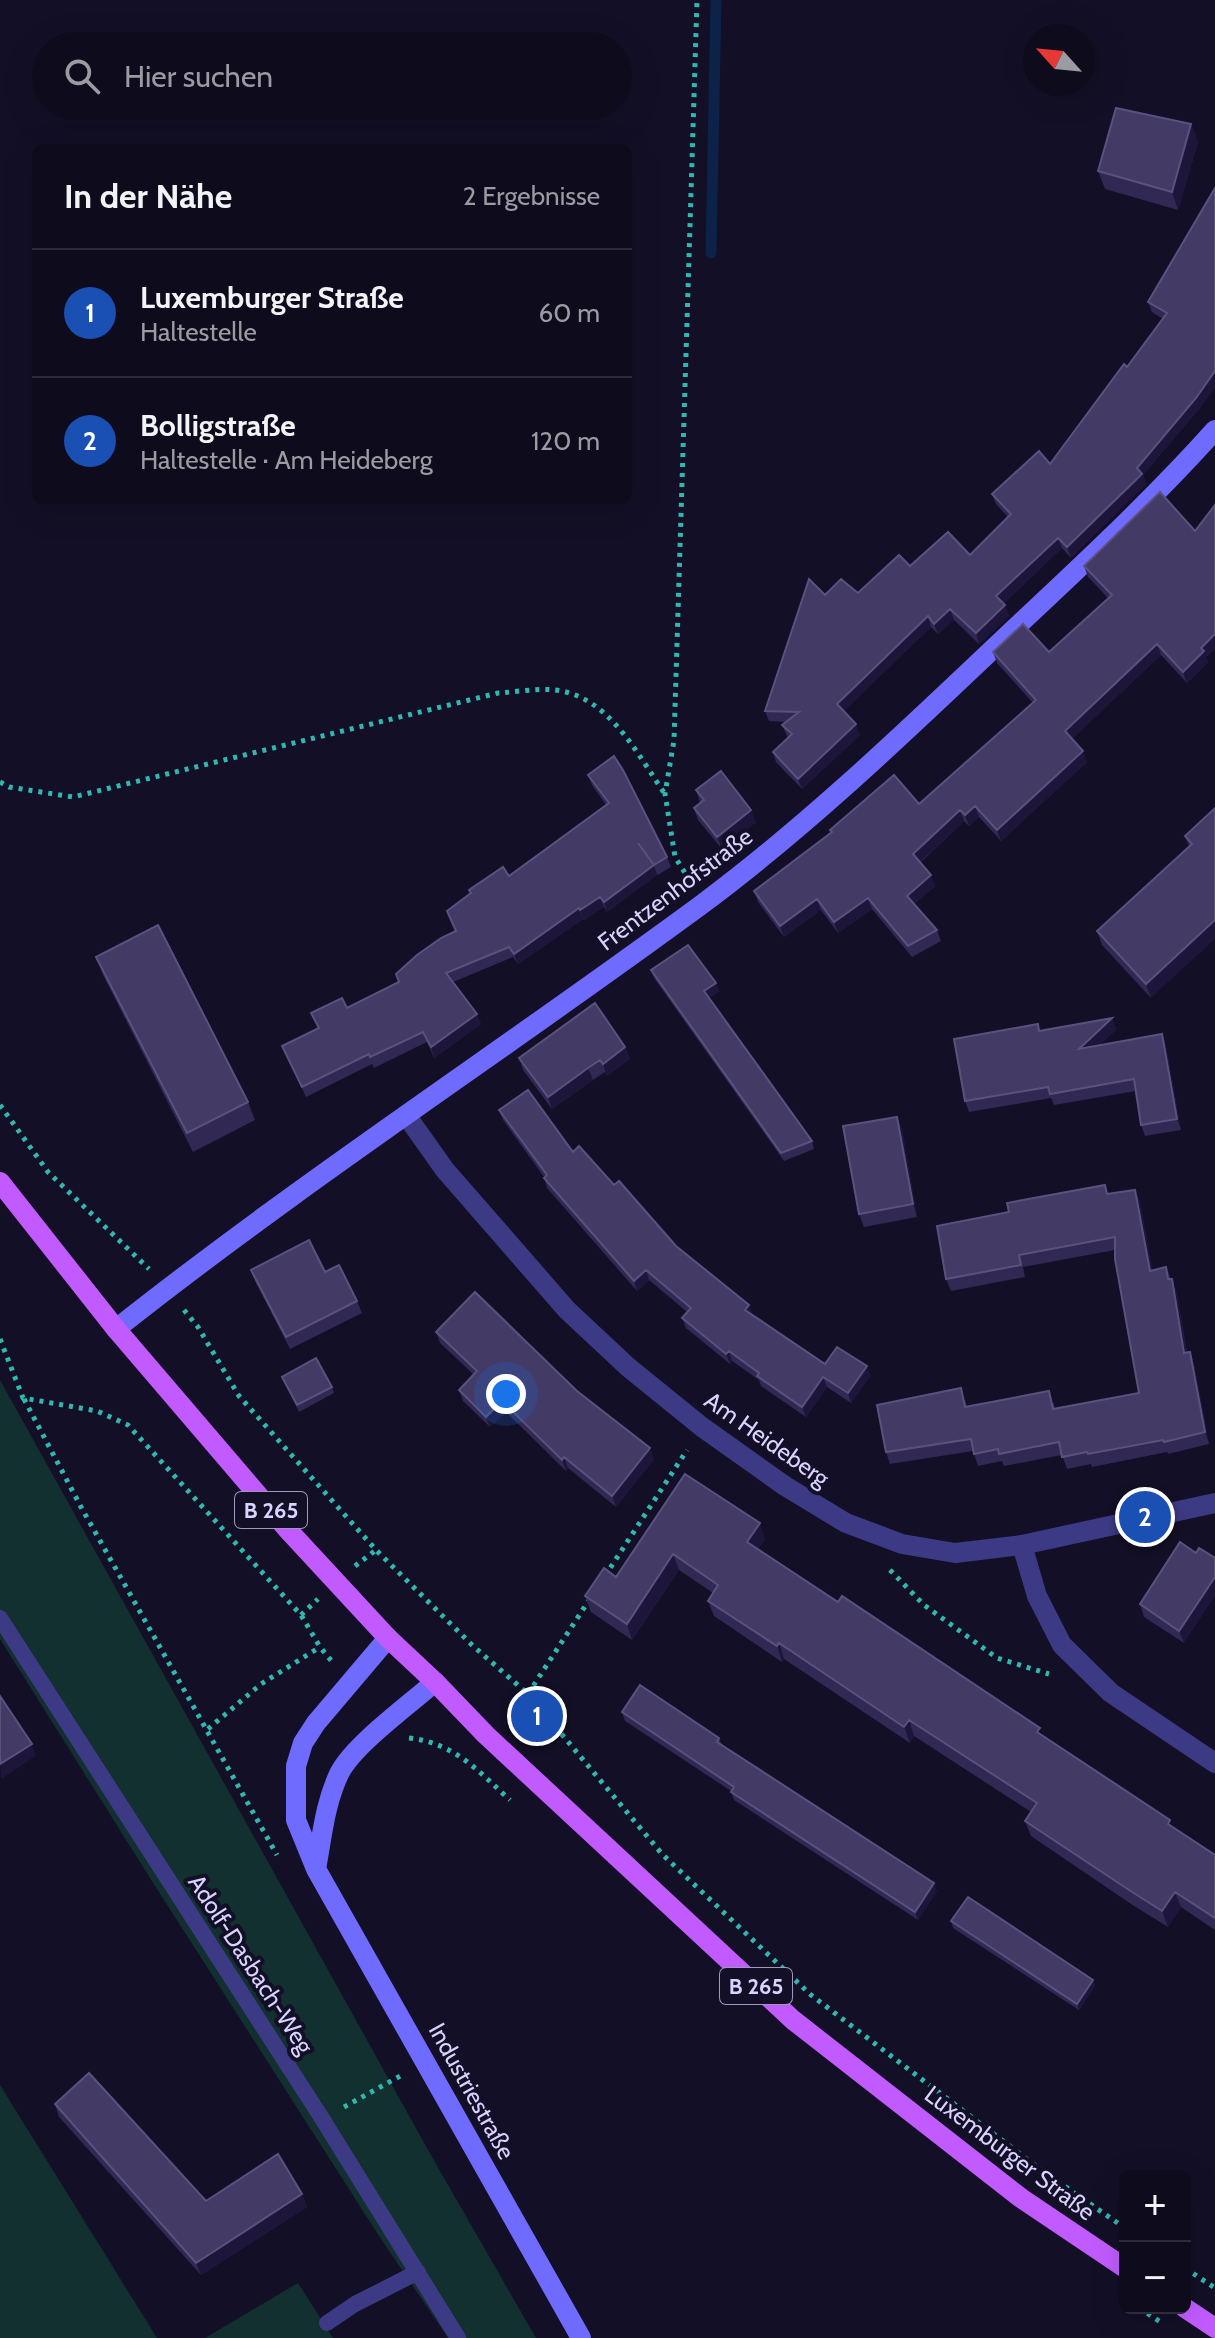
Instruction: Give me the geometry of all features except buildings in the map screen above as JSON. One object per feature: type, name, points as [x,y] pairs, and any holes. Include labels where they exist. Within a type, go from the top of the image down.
[{"type":"main road","name":"Luxemburger Straße","points":[[0,1182],[116,1329],[288,1530],[388,1638],[486,1735],[793,2020],[1021,2198],[1119,2264]]},
{"type":"main road","points":[[1191,2312],[1215,2328]]},
{"type":"street","name":"Frentzenhofstraße","points":[[116,1329],[166,1289],[702,904],[794,832],[1166,485],[1215,430]]},
{"type":"street","name":"Am Heideberg","points":[[406,1115],[445,1170],[567,1310],[628,1367],[702,1427],[785,1486],[846,1523],[902,1544],[955,1553],[1022,1545],[1215,1503]]},
{"type":"street","points":[[1022,1545],[1037,1596],[1062,1645],[1111,1693],[1215,1763]]},
{"type":"street","name":"Industriestraße","points":[[388,1638],[316,1723],[303,1743],[296,1766],[296,1820],[316,1869],[581,2338]]},
{"type":"street","points":[[316,1869],[329,1802],[341,1769],[435,1682]]},
{"type":"lane","name":"Adolf-Dasbach-Weg","points":[[0,1618],[323,2120],[458,2338]]},
{"type":"lane","points":[[327,2323],[355,2304],[418,2272]]},
{"type":"path","points":[[697,0],[674,740],[665,794],[675,857],[702,904]]},
{"type":"path","points":[[0,782],[9,787],[73,797],[498,693],[555,690],[588,700],[614,722],[665,794]]},
{"type":"path","points":[[0,1105],[48,1172],[139,1256]]},
{"type":"path","points":[[198,1327],[239,1396],[376,1550],[472,1645],[528,1694],[662,1854],[811,1995],[1041,2170],[1119,2224]]},
{"type":"path","points":[[0,1339],[23,1398],[81,1507],[208,1729],[261,1684],[320,1647],[301,1615],[128,1425],[97,1411],[23,1398]]},
{"type":"path","points":[[528,1694],[702,1427]]},
{"type":"path","points":[[885,1564],[924,1605],[997,1658],[1054,1675]]},
{"type":"path","points":[[323,2120],[407,2073]]},
{"type":"path","points":[[1191,2272],[1215,2288]]},
{"type":"green space","points":[[0,1380],[536,2338],[448,2338],[379,2236],[0,1639]]},
{"type":"green space","points":[[0,2085],[157,2338],[0,2338]]},
{"type":"green space","points":[[298,2283],[333,2338],[205,2338]]},
{"type":"waterway","points":[[711,253],[716,0]]},
{"type":"place","name":"Bolligstraße","points":[[1145,1517]]},
{"type":"place","name":"Luxemburger Straße","points":[[537,1716]]}]
